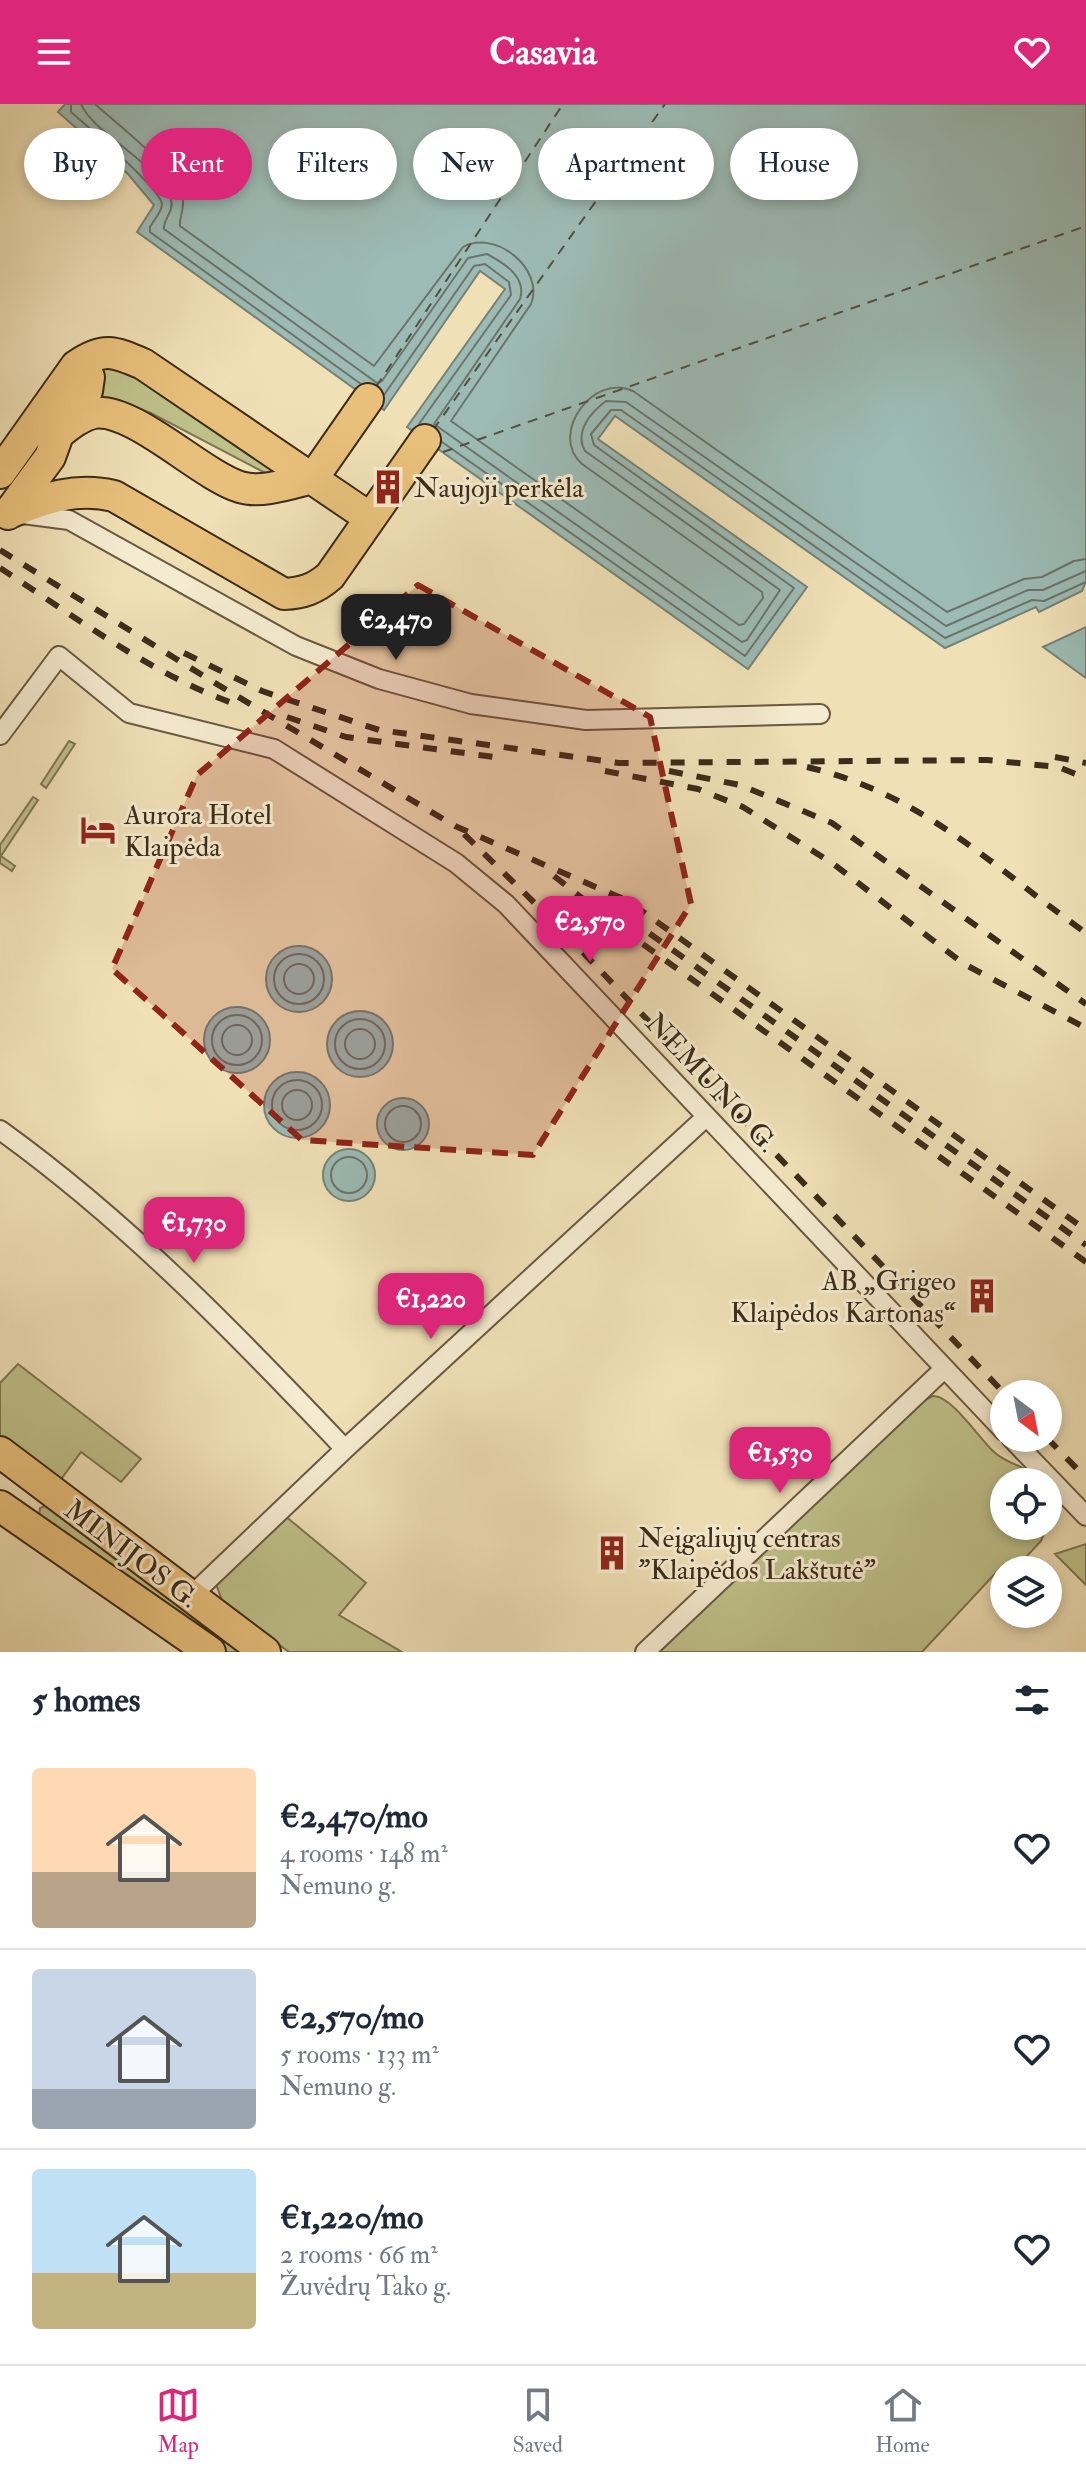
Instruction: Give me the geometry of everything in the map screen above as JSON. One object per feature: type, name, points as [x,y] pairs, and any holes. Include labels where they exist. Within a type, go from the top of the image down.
[{"type":"main road","points":[[0,473],[82,362],[91,355],[106,351],[143,364],[370,518]]},
{"type":"main road","points":[[5,520],[50,457],[63,421],[87,391],[89,377],[82,362]]},
{"type":"main road","points":[[57,435],[90,414],[103,412],[125,420],[241,488],[264,488],[313,478],[368,399]]},
{"type":"main road","points":[[5,520],[51,496],[94,491],[114,496],[220,560],[284,594],[300,593],[316,587],[330,576],[425,440]]},
{"type":"main road","name":"MINIJOS G.","points":[[0,1452],[265,1652]]},
{"type":"main road","points":[[3,1515],[35,1479]]},
{"type":"main road","name":"MINIJOS G.","points":[[3,1515],[210,1652]]},
{"type":"street","points":[[5,520],[51,515],[69,520],[296,646],[379,679],[471,704],[586,720],[820,714]]},
{"type":"street","name":"NEMUNO G.","points":[[0,735],[59,656],[129,713],[274,749],[456,863],[506,904],[990,1417]]},
{"type":"street","points":[[190,1597],[345,1449],[706,1117]]},
{"type":"street","points":[[0,1130],[75,1188],[222,1319],[345,1449]]},
{"type":"street","points":[[645,1652],[944,1369]]},
{"type":"street","points":[[1024,1452],[1086,1516]]},
{"type":"highlighted area","points":[[418,585],[650,717],[691,904],[533,1155],[302,1140],[112,969],[197,775]]},
{"type":"green space","points":[[130,367],[275,473],[267,474],[151,413],[131,406],[115,406],[114,400],[92,398],[101,368]]},
{"type":"green space","points":[[69,741],[75,744],[46,788],[41,784]]},
{"type":"green space","points":[[33,797],[38,800],[1,856],[15,866],[12,871],[0,863],[0,845]]},
{"type":"green space","points":[[18,1364],[141,1459],[121,1482],[81,1452],[59,1482],[0,1436],[0,1383]]},
{"type":"green space","points":[[933,1396],[948,1402],[990,1448],[990,1452],[1022,1468],[990,1468],[990,1540],[1041,1540],[1027,1556],[990,1556],[990,1579],[922,1652],[655,1652],[923,1401]]},
{"type":"green space","points":[[51,1504],[249,1652],[227,1652],[39,1517],[40,1508]]},
{"type":"green space","points":[[284,1515],[366,1583],[339,1615],[402,1652],[289,1652],[223,1603],[216,1584]]},
{"type":"green space","points":[[1086,1544],[1086,1585],[1062,1561],[1062,1556],[1055,1554]]},
{"type":"water","points":[[65,104],[1086,104],[1086,581],[1082,591],[1039,612],[1036,607],[945,648],[615,416],[598,439],[807,587],[748,669],[407,427],[505,289],[480,271],[384,410],[137,232],[154,205],[150,200],[252,200],[252,128],[141,128],[141,190],[125,171],[125,128],[76,128],[58,112]]},
{"type":"water","points":[[1086,627],[1086,678],[1043,647]]},
{"type":"water","points":[[292,946],[306,946],[318,951],[327,960],[332,979],[330,992],[323,1003],[306,1012],[292,1012],[280,1007],[271,998],[266,986],[266,972],[271,960],[280,951]]},
{"type":"water","points":[[230,1007],[244,1007],[256,1012],[265,1021],[270,1040],[268,1053],[261,1064],[244,1073],[230,1073],[218,1068],[209,1059],[204,1047],[204,1033],[209,1021],[218,1012]]},
{"type":"water","points":[[353,1011],[367,1011],[379,1016],[388,1025],[393,1044],[391,1057],[384,1068],[367,1077],[353,1077],[341,1072],[332,1063],[327,1051],[327,1037],[332,1025],[341,1016]]},
{"type":"water","points":[[290,1072],[304,1072],[316,1077],[325,1086],[330,1105],[328,1118],[321,1129],[304,1138],[290,1138],[278,1133],[269,1124],[264,1112],[264,1098],[269,1086],[278,1077]]},
{"type":"water","points":[[403,1098],[421,1106],[429,1124],[421,1142],[403,1150],[385,1142],[377,1124],[385,1106]]},
{"type":"water","points":[[349,1149],[367,1157],[375,1175],[367,1193],[349,1201],[331,1193],[323,1175],[331,1157]]},
{"type":"ferry route","points":[[376,387],[563,104]]},
{"type":"ferry route","points":[[433,430],[665,104]]},
{"type":"ferry route","points":[[443,452],[1086,226]]},
{"type":"railway","points":[[0,550],[455,826],[628,901],[1086,1230]]},
{"type":"railway","points":[[0,568],[143,660],[204,692],[235,704]]},
{"type":"railway","points":[[184,653],[262,691],[379,730],[619,763],[987,760],[1058,767],[1086,778]]},
{"type":"railway","points":[[287,717],[346,737],[494,757]]},
{"type":"railway","points":[[1055,757],[1086,763]]},
{"type":"railway","points":[[807,767],[848,779],[922,814],[1086,933]]},
{"type":"railway","points":[[605,771],[698,789],[743,807],[832,863],[964,964],[1086,1028]]},
{"type":"railway","points":[[669,771],[740,785],[832,823],[1086,1004]]},
{"type":"railway","points":[[464,834],[553,921],[992,1380]]},
{"type":"railway","points":[[554,876],[612,922],[1086,1262]]},
{"type":"railway","points":[[604,901],[1086,1245]]},
{"type":"railway","points":[[1061,1452],[1086,1478]]},
{"type":"place","name":"Naujoji perkėla","points":[[388,487]]},
{"type":"place","name":"Aurora Hotel Klaipėda","points":[[98,830]]},
{"type":"place","name":"AB „Grigeo Klaipėdos Kartonas“","points":[[982,1296]]},
{"type":"place","name":"Neįgaliųjų centras \"Klaipėdos Lakštutė\"","points":[[612,1553]]}]
